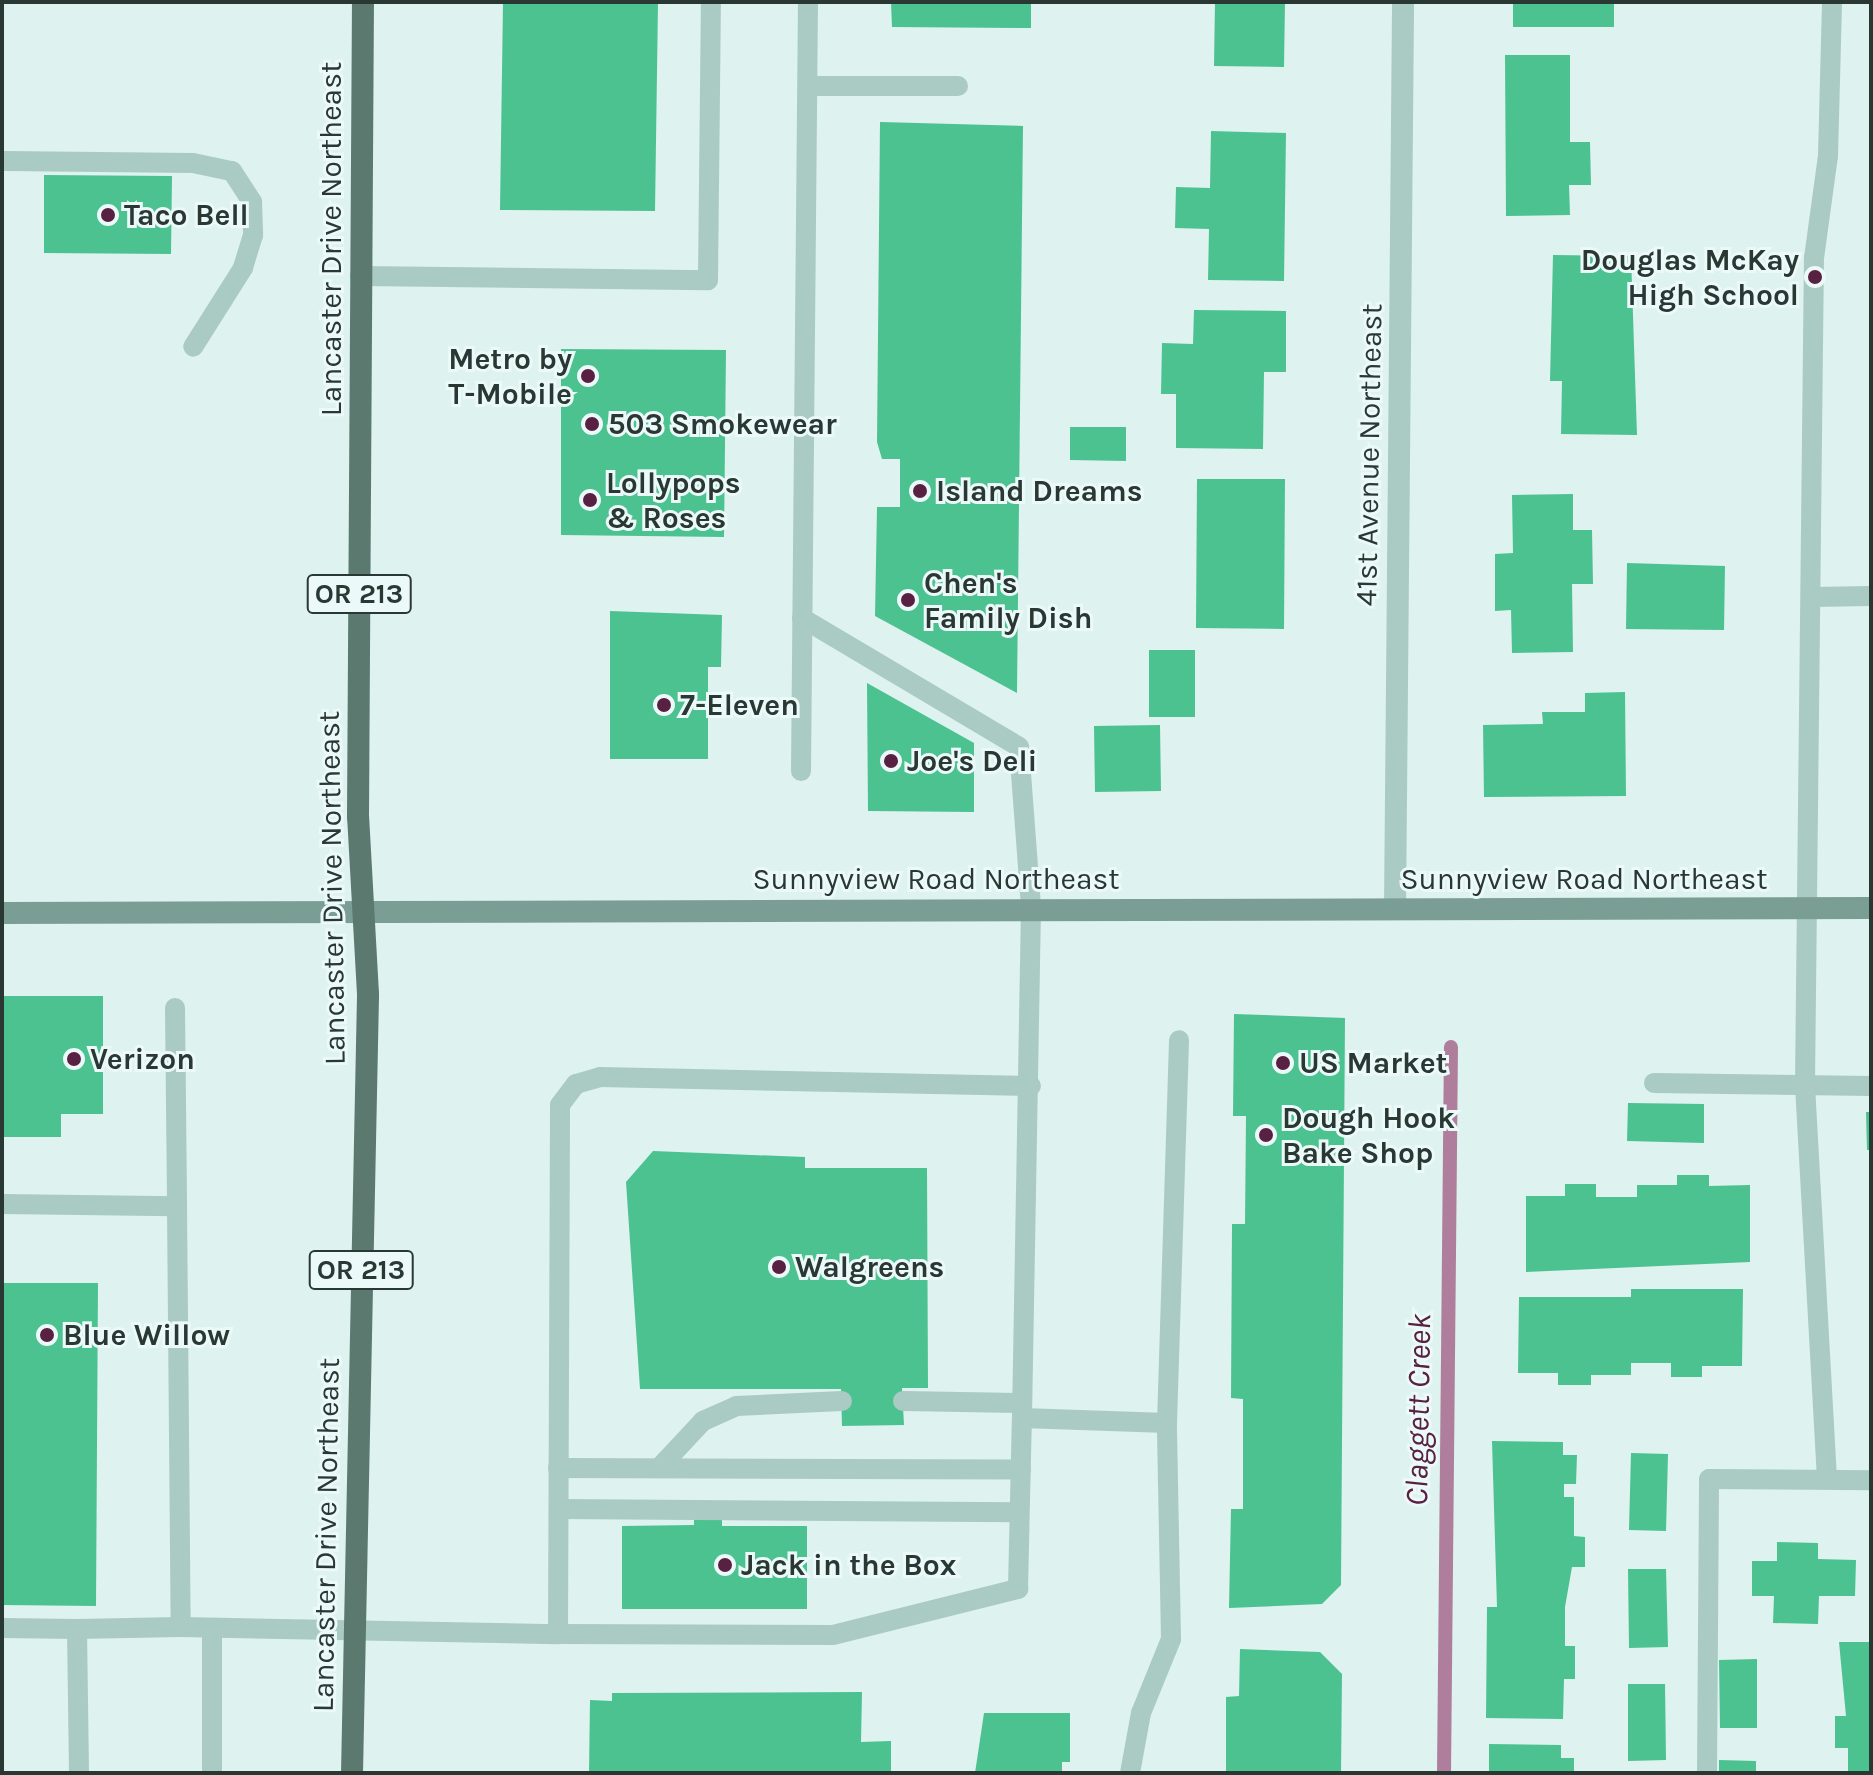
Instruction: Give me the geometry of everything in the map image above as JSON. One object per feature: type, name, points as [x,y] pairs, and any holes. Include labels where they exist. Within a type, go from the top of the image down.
[{"type":"main road","name":"Lancaster Drive Northeast","points":[[352,1773],[368,994],[362,911],[360,276],[363,2]]},
{"type":"main road","name":"Sunnyview Road Northeast","points":[[2,913],[1031,907],[1871,908]]},
{"type":"street","name":"41st Avenue Northeast","points":[[1395,909],[1403,2]]},
{"type":"lane","points":[[360,276],[708,280],[711,2]]},
{"type":"lane","points":[[801,771],[808,2]]},
{"type":"lane","points":[[1827,1479],[1805,1084],[1813,908],[1814,258],[1828,156],[1832,2]]},
{"type":"lane","points":[[808,86],[958,86]]},
{"type":"lane","points":[[5,161],[193,163],[232,171],[252,202],[253,235],[243,268],[193,347]]},
{"type":"lane","points":[[1813,597],[1871,596]]},
{"type":"lane","points":[[2,1628],[181,1627],[833,1635],[991,1601],[1018,1589],[1031,1086],[1031,907],[1019,747],[802,618]]},
{"type":"lane","points":[[175,1008],[181,1627]]},
{"type":"lane","points":[[1130,1773],[1141,1713],[1171,1639],[1167,1423],[1179,1040]]},
{"type":"lane","points":[[558,1634],[560,1105],[576,1084],[600,1077],[1031,1086]]},
{"type":"lane","points":[[1654,1083],[1871,1086]]},
{"type":"lane","points":[[2,1204],[177,1206]]},
{"type":"lane","points":[[659,1468],[703,1421],[736,1406],[842,1401]]},
{"type":"lane","points":[[903,1401],[1167,1423]]},
{"type":"lane","points":[[558,1468],[1021,1470]]},
{"type":"lane","points":[[1707,1773],[1709,1479],[1871,1480]]},
{"type":"lane","points":[[559,1509],[1019,1512]]},
{"type":"lane","points":[[212,1628],[212,1773]]},
{"type":"lane","points":[[77,1629],[79,1773]]},
{"type":"building","points":[[503,2],[658,2],[655,211],[500,210]]},
{"type":"building","points":[[891,2],[1031,2],[1031,28],[892,27]]},
{"type":"building","points":[[1215,2],[1285,2],[1284,67],[1214,66]]},
{"type":"building","points":[[1513,2],[1614,2],[1614,27],[1513,27]]},
{"type":"building","points":[[1505,55],[1570,55],[1570,142],[1590,142],[1591,185],[1569,185],[1570,215],[1506,216]]},
{"type":"building","points":[[880,122],[1023,126],[1017,693],[875,616],[877,507],[900,507],[900,459],[882,459],[877,442]]},
{"type":"building","points":[[1211,131],[1286,133],[1284,281],[1208,280],[1209,229],[1175,228],[1176,187],[1210,188]]},
{"type":"building","name":"Taco Bell","points":[[44,175],[172,176],[171,254],[44,253]]},
{"type":"building","points":[[1553,255],[1631,256],[1637,435],[1561,434],[1562,381],[1550,381]]},
{"type":"building","points":[[1194,310],[1286,311],[1286,372],[1264,372],[1263,449],[1176,448],[1176,394],[1161,394],[1162,343],[1193,344]]},
{"type":"building","points":[[561,349],[726,350],[724,537],[561,535]]},
{"type":"building","points":[[1070,427],[1126,427],[1126,461],[1070,460]]},
{"type":"building","points":[[1197,479],[1285,479],[1284,629],[1196,628]]},
{"type":"building","points":[[1573,494],[1573,530],[1592,530],[1593,584],[1572,584],[1573,652],[1512,653],[1511,610],[1495,611],[1495,554],[1513,553],[1512,495]]},
{"type":"building","points":[[1627,563],[1725,566],[1724,630],[1626,629]]},
{"type":"building","points":[[610,611],[722,615],[721,667],[708,667],[708,759],[610,759]]},
{"type":"building","points":[[1149,650],[1195,650],[1195,717],[1149,717]]},
{"type":"building","points":[[867,683],[974,743],[974,812],[868,811]]},
{"type":"building","points":[[1625,692],[1626,796],[1484,797],[1483,725],[1543,724],[1542,712],[1585,712],[1585,693]]},
{"type":"building","points":[[1160,725],[1161,791],[1095,792],[1094,726]]},
{"type":"building","points":[[2,996],[103,996],[103,1114],[61,1114],[61,1137],[2,1137]]},
{"type":"building","points":[[1234,1014],[1345,1018],[1341,1585],[1322,1604],[1229,1608],[1231,1509],[1243,1509],[1243,1399],[1231,1398],[1232,1224],[1245,1224],[1246,1116],[1233,1116]]},
{"type":"building","points":[[1628,1103],[1704,1104],[1704,1143],[1627,1141]]},
{"type":"building","points":[[1866,1112],[1871,1112],[1871,1150],[1867,1150]]},
{"type":"building","name":"Walgreens","points":[[653,1151],[805,1157],[805,1168],[927,1168],[928,1388],[902,1388],[904,1425],[842,1426],[841,1389],[640,1389],[626,1182]]},
{"type":"building","points":[[1677,1175],[1709,1175],[1709,1186],[1750,1185],[1750,1262],[1526,1272],[1526,1196],[1565,1196],[1565,1184],[1596,1184],[1596,1197],[1637,1197],[1637,1185],[1677,1185]]},
{"type":"building","points":[[2,1283],[98,1283],[96,1606],[2,1605]]},
{"type":"building","points":[[1631,1289],[1743,1289],[1742,1366],[1702,1366],[1702,1377],[1671,1377],[1671,1363],[1631,1363],[1631,1375],[1591,1375],[1591,1385],[1558,1385],[1558,1373],[1518,1373],[1519,1297],[1631,1297]]},
{"type":"building","points":[[1492,1441],[1563,1442],[1563,1455],[1577,1455],[1576,1484],[1564,1484],[1564,1497],[1574,1497],[1574,1536],[1585,1537],[1585,1567],[1572,1567],[1565,1607],[1565,1646],[1575,1646],[1575,1679],[1564,1679],[1563,1719],[1486,1718],[1487,1607],[1497,1607]]},
{"type":"building","points":[[1631,1453],[1668,1454],[1666,1531],[1629,1530]]},
{"type":"building","points":[[694,1515],[722,1515],[722,1526],[807,1526],[807,1609],[622,1609],[622,1526],[694,1525]]},
{"type":"building","points":[[1777,1542],[1818,1543],[1818,1559],[1856,1560],[1855,1596],[1819,1596],[1818,1624],[1773,1623],[1774,1596],[1752,1596],[1752,1561],[1777,1561]]},
{"type":"building","points":[[1628,1569],[1666,1569],[1668,1647],[1629,1648]]},
{"type":"building","points":[[1839,1642],[1871,1642],[1871,1773],[1848,1773],[1848,1748],[1835,1748],[1835,1716],[1846,1716]]},
{"type":"building","points":[[1240,1649],[1320,1652],[1342,1674],[1341,1773],[1226,1773],[1226,1697],[1239,1696]]},
{"type":"building","points":[[1757,1659],[1757,1728],[1720,1728],[1719,1660]]},
{"type":"building","points":[[1628,1684],[1665,1684],[1666,1760],[1628,1761]]},
{"type":"building","points":[[862,1692],[861,1742],[891,1741],[891,1773],[589,1773],[590,1700],[612,1701],[612,1693]]},
{"type":"building","points":[[984,1713],[1070,1713],[1070,1762],[1062,1762],[1062,1773],[975,1773]]},
{"type":"building","points":[[1489,1744],[1561,1745],[1561,1758],[1574,1758],[1574,1773],[1489,1773]]},
{"type":"building","points":[[1719,1760],[1756,1761],[1756,1773],[1719,1773]]},
{"type":"waterway","name":"Claggett Creek","points":[[1444,1773],[1451,1047]]},
{"type":"place","name":"Taco Bell","points":[[108,215]]},
{"type":"place","name":"Douglas McKay High School","points":[[1815,277]]},
{"type":"place","name":"Metro by T-Mobile","points":[[588,376]]},
{"type":"place","name":"503 Smokewear","points":[[592,424]]},
{"type":"place","name":"Island Dreams","points":[[920,491]]},
{"type":"place","name":"Lollypops & Roses","points":[[590,500]]},
{"type":"place","name":"Chen's Family Dish","points":[[908,600]]},
{"type":"place","name":"7-Eleven","points":[[664,705]]},
{"type":"place","name":"Joe's Deli","points":[[891,761]]},
{"type":"place","name":"Verizon","points":[[74,1059]]},
{"type":"place","name":"US Market","points":[[1283,1063]]},
{"type":"place","name":"Dough Hook Bake Shop","points":[[1266,1135]]},
{"type":"place","name":"Walgreens","points":[[779,1267]]},
{"type":"place","name":"Blue Willow","points":[[47,1335]]},
{"type":"place","name":"Jack in the Box","points":[[725,1565]]}]
